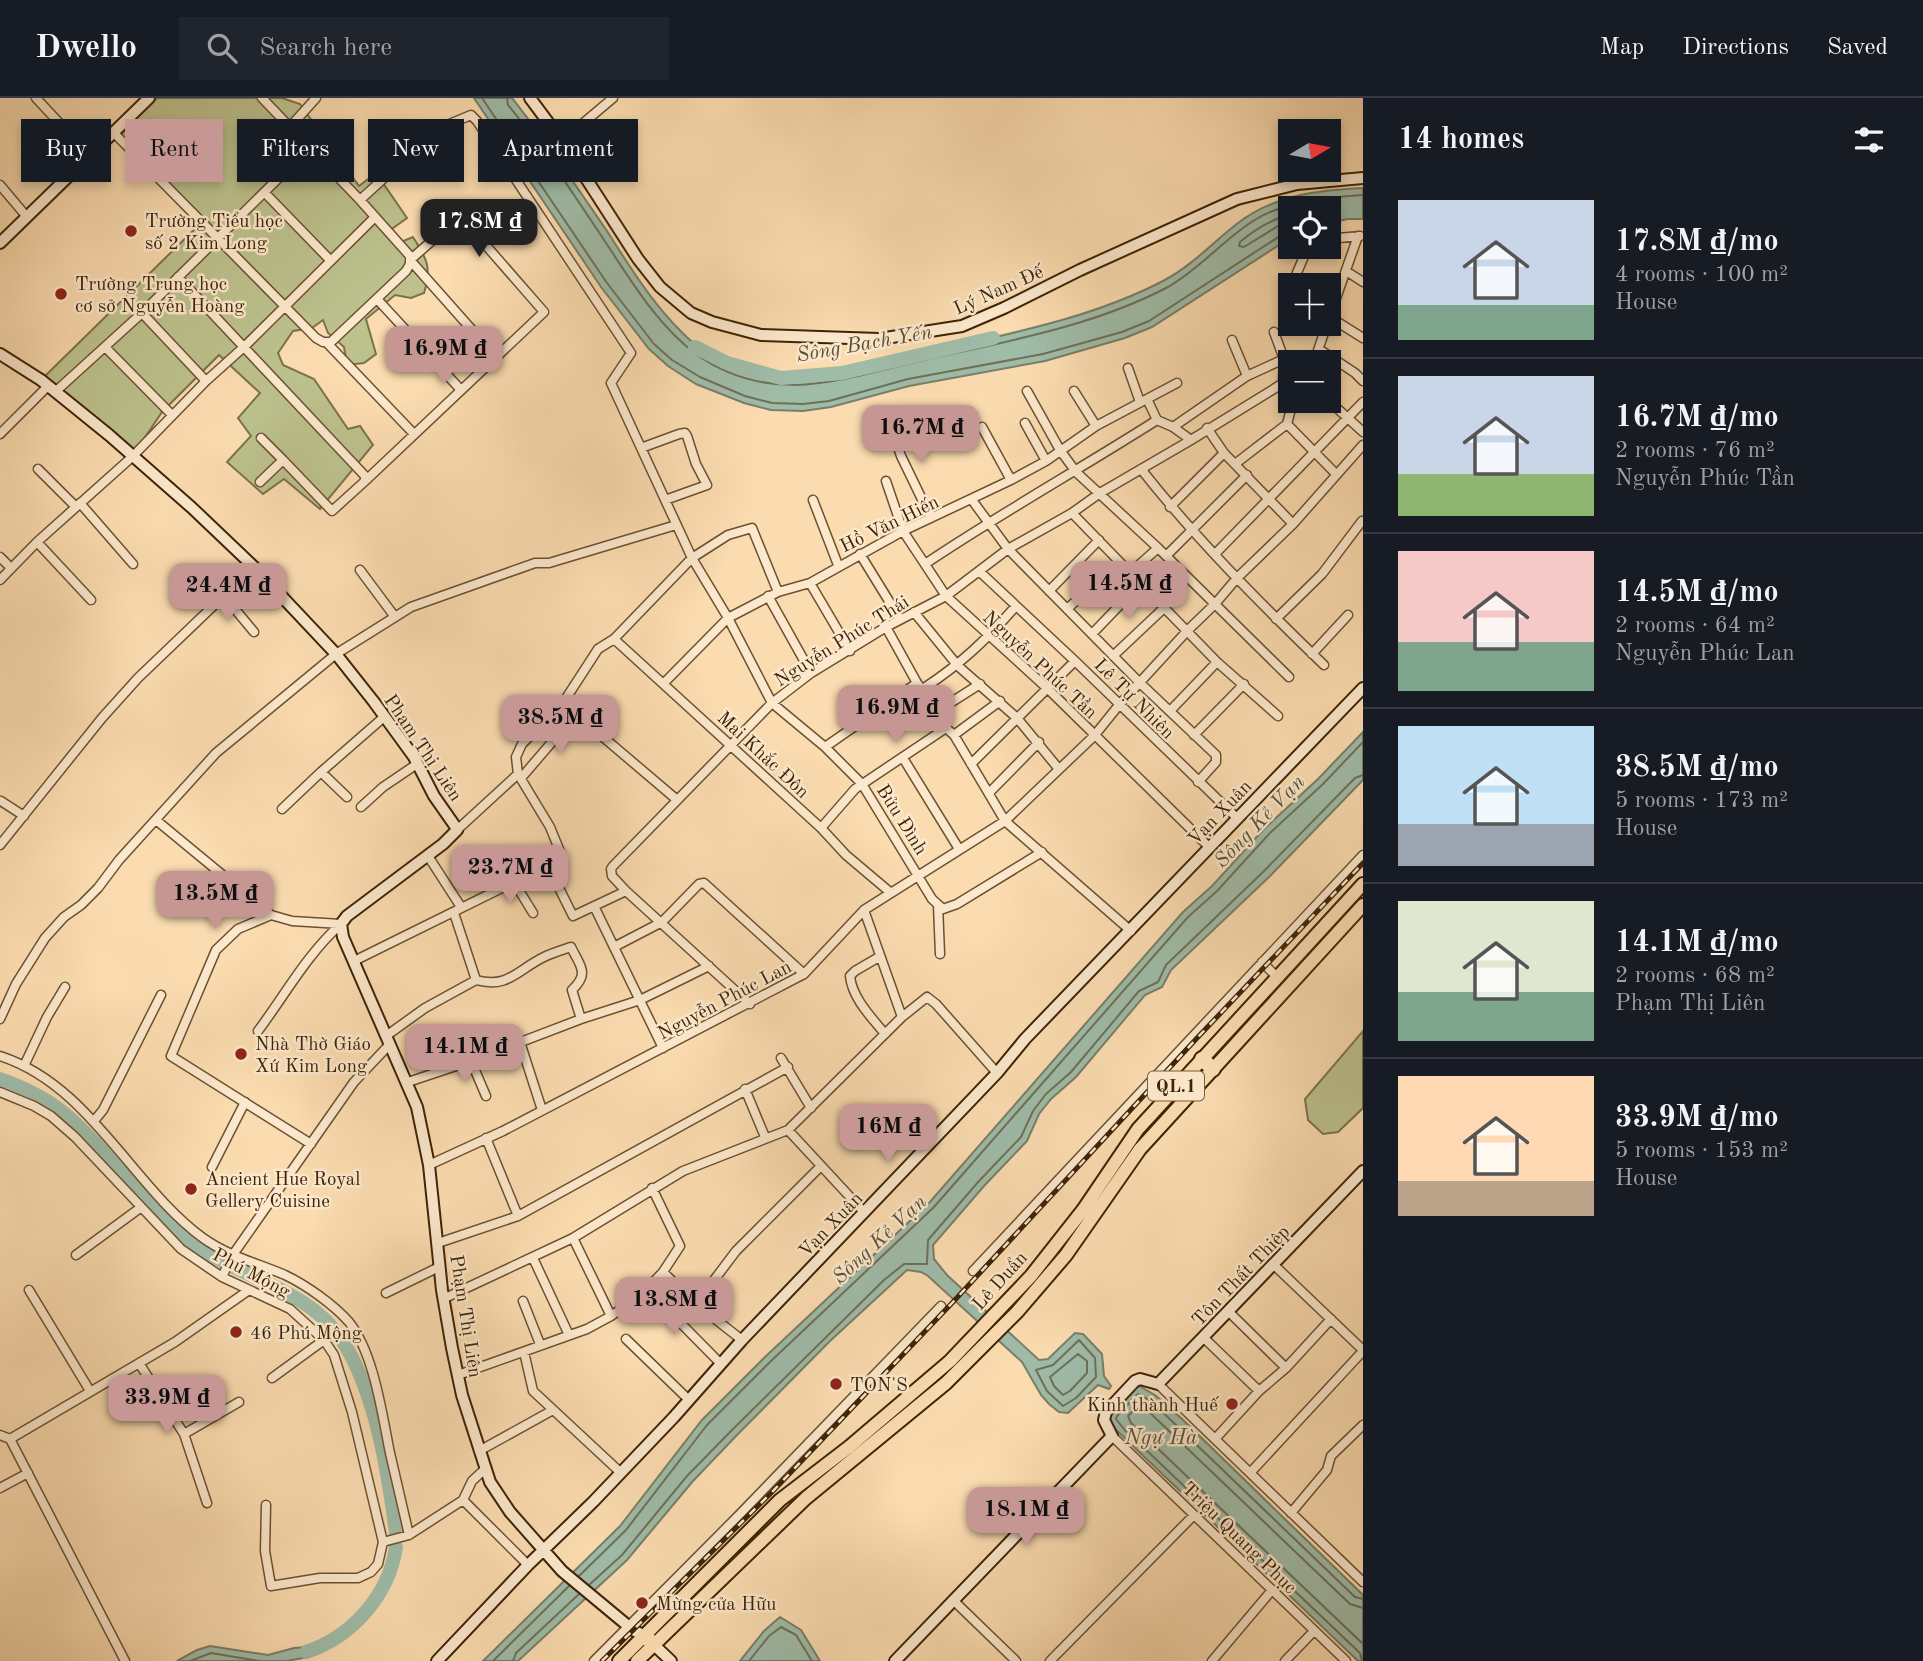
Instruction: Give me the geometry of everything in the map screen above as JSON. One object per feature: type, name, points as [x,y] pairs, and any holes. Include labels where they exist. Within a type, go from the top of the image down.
[{"type":"highway","points":[[1202,1059],[1213,1069]]},
{"type":"main road","name":"Lê Duẩn","points":[[637,1661],[649,1640],[796,1487],[904,1402],[950,1361],[1031,1276],[1083,1210],[1138,1129],[1363,884]]},
{"type":"main road","name":"Lê Duẩn","points":[[619,1661],[649,1640],[806,1498],[946,1383],[989,1341],[1066,1255],[1140,1150],[1363,905]]},
{"type":"main road","points":[[796,1487],[806,1498]]},
{"type":"street","points":[[36,98],[56,119]]},
{"type":"street","points":[[111,136],[149,98]]},
{"type":"street","points":[[262,98],[281,119]]},
{"type":"street","points":[[297,119],[316,98]]},
{"type":"street","name":"Lý Nam Đế","points":[[530,98],[546,119]]},
{"type":"street","points":[[588,119],[613,98]]},
{"type":"street","name":"Bửu Đình","points":[[360,200],[440,128],[471,115],[489,136],[631,353],[611,383],[692,558],[728,618],[772,703],[825,747],[862,784],[937,905]]},
{"type":"street","points":[[114,133],[319,341],[327,343],[414,434]]},
{"type":"street","name":"Lý Nam Đế","points":[[588,182],[638,259],[674,300],[691,313],[712,322],[761,335],[879,339],[962,326],[1004,309],[1080,270],[1237,199],[1297,184],[1363,178]]},
{"type":"street","points":[[0,243],[63,182]]},
{"type":"street","points":[[0,434],[51,389],[105,347],[276,182]]},
{"type":"street","points":[[342,182],[407,250],[410,260],[496,356]]},
{"type":"street","points":[[0,186],[27,217]]},
{"type":"street","points":[[265,193],[330,260]]},
{"type":"street","points":[[0,580],[37,542],[132,457],[206,380],[245,346],[375,217]]},
{"type":"street","points":[[261,438],[332,511],[544,312],[466,222],[458,218],[410,260],[406,271],[337,339],[327,343]]},
{"type":"street","points":[[1341,238],[1360,236],[1341,284]]},
{"type":"street","points":[[1346,271],[1363,282]]},
{"type":"street","points":[[178,277],[364,473],[364,482]]},
{"type":"street","points":[[377,299],[461,390]]},
{"type":"street","points":[[142,313],[206,380]]},
{"type":"street","points":[[1341,326],[1363,338]]},
{"type":"street","points":[[1274,332],[1281,350]]},
{"type":"street","points":[[1323,336],[1319,349],[1363,381]]},
{"type":"street","points":[[1232,340],[1247,376]]},
{"type":"street","points":[[105,347],[172,415]]},
{"type":"street","name":"Phạm Thị Liên","points":[[0,354],[51,389],[191,507],[254,567],[336,654],[417,764],[457,830],[428,856],[362,904],[341,924],[343,937],[417,1107],[429,1165],[443,1299],[458,1375],[490,1482],[499,1498],[562,1571],[596,1602],[649,1640],[671,1661]]},
{"type":"street","points":[[1173,427],[1247,376],[1278,362]]},
{"type":"street","points":[[1128,368],[1143,401],[1157,420],[1191,440]]},
{"type":"street","name":"Hồ Văn Hiến","points":[[664,683],[728,618],[768,596],[810,583],[903,531],[1011,480],[1046,461],[1096,426],[1177,383]]},
{"type":"street","name":"Nguyễn Phúc Thái","points":[[750,1004],[626,891],[612,876],[611,869],[772,703],[811,673],[900,619],[946,596],[1008,549],[1072,513],[1100,493],[1278,385]]},
{"type":"street","points":[[1027,391],[1060,450],[1076,472],[1158,548],[1289,677]]},
{"type":"street","points":[[1074,391],[1096,426]]},
{"type":"street","points":[[1215,554],[1363,402]]},
{"type":"street","points":[[1341,410],[1363,432]]},
{"type":"street","points":[[1236,464],[1287,424],[1290,413]]},
{"type":"street","points":[[925,564],[988,522],[1076,472],[1157,420]]},
{"type":"street","points":[[889,422],[901,456],[931,519]]},
{"type":"street","points":[[1025,423],[1046,461]]},
{"type":"street","points":[[1287,424],[1336,474]]},
{"type":"street","points":[[982,427],[1011,480]]},
{"type":"street","points":[[1207,428],[1224,453],[1293,524]]},
{"type":"street","points":[[641,448],[679,434],[685,433],[687,436],[696,464],[707,485],[665,500]]},
{"type":"street","name":"Nguyễn Phúc Lan","points":[[429,1165],[486,1139],[804,974],[864,910],[1005,821],[1094,736],[1188,630],[1293,524],[1363,446]]},
{"type":"street","points":[[1170,507],[1224,453]]},
{"type":"street","points":[[260,482],[283,460]]},
{"type":"street","points":[[38,469],[78,505],[133,564]]},
{"type":"street","points":[[1140,469],[1170,507],[1276,619],[1324,665]]},
{"type":"street","points":[[1166,556],[1247,475]]},
{"type":"street","name":"Nguyễn Phúc Tần","points":[[886,481],[903,531],[946,596],[1048,689],[1209,847]]},
{"type":"street","points":[[813,500],[838,565]]},
{"type":"street","points":[[972,500],[1008,549],[1217,759],[1198,782]]},
{"type":"street","points":[[1072,513],[1217,662],[1278,716]]},
{"type":"street","points":[[1276,619],[1322,574],[1362,521]]},
{"type":"street","points":[[0,1019],[16,984],[45,938],[64,917],[98,888],[119,859],[216,753],[336,654],[411,607],[512,570],[536,563],[549,563],[676,525]]},
{"type":"street","points":[[355,961],[514,882],[561,854],[550,827],[520,776],[516,757],[522,744],[563,703],[598,649],[614,639],[692,558],[728,535],[752,528],[778,592]]},
{"type":"street","points":[[1049,591],[1099,540]]},
{"type":"street","points":[[37,542],[91,600]]},
{"type":"street","points":[[1131,572],[1158,548]]},
{"type":"street","points":[[860,554],[900,619]]},
{"type":"street","points":[[0,557],[11,568]]},
{"type":"street","points":[[1067,609],[1119,562]]},
{"type":"street","points":[[0,845],[120,698],[254,567]]},
{"type":"street","points":[[360,570],[395,617]]},
{"type":"street","name":"Lê Tự Nhiên","points":[[979,571],[1238,819]]},
{"type":"street","points":[[810,583],[850,651]]},
{"type":"street","points":[[1092,634],[1140,584]]},
{"type":"street","points":[[224,596],[254,632]]},
{"type":"street","points":[[768,596],[811,673]]},
{"type":"street","points":[[825,747],[921,685],[958,666],[989,637],[1016,606]]},
{"type":"street","points":[[1113,656],[1165,607]]},
{"type":"street","points":[[914,612],[958,666],[1017,718],[1058,768]]},
{"type":"street","points":[[1312,653],[1348,615]]},
{"type":"street","points":[[886,627],[1005,821],[1131,931]]},
{"type":"street","name":"Mai Khắc Đôn","points":[[614,639],[731,744],[846,855],[891,893]]},
{"type":"street","points":[[971,764],[1075,661]]},
{"type":"street","points":[[1170,711],[1217,662]]},
{"type":"street","points":[[939,710],[980,684]]},
{"type":"street","points":[[1194,735],[1244,684]]},
{"type":"street","name":"Vạn Xuân","points":[[437,1661],[528,1565],[593,1502],[690,1400],[742,1340],[997,1073],[1025,1039],[1363,688]]},
{"type":"street","points":[[954,735],[1000,701]]},
{"type":"street","points":[[563,703],[676,799]]},
{"type":"street","points":[[457,830],[520,776],[576,714]]},
{"type":"street","points":[[282,809],[384,717]]},
{"type":"street","points":[[821,828],[855,789],[946,728]]},
{"type":"street","points":[[989,793],[1039,742]]},
{"type":"street","points":[[903,758],[959,849]]},
{"type":"street","points":[[360,807],[383,787],[417,764]]},
{"type":"street","points":[[321,772],[347,797]]},
{"type":"street","points":[[1,801],[24,816]]},
{"type":"street","points":[[156,820],[271,915],[292,921],[341,924]]},
{"type":"street","points":[[937,905],[943,909],[957,904],[1042,852]]},
{"type":"street","points":[[973,1271],[1363,855]]},
{"type":"street","points":[[428,856],[458,910],[475,980]]},
{"type":"street","points":[[547,862],[573,916],[626,891]]},
{"type":"street","points":[[514,882],[533,914]]},
{"type":"street","points":[[614,947],[662,922],[699,884],[704,883],[804,974]]},
{"type":"street","points":[[937,905],[940,954]]},
{"type":"street","points":[[594,906],[663,1048]]},
{"type":"street","points":[[864,910],[902,1017]]},
{"type":"street","points":[[271,915],[238,929],[216,950],[171,1056],[311,1144]]},
{"type":"street","points":[[258,1031],[296,976],[341,924]]},
{"type":"street","points":[[223,1274],[231,1258],[354,1082],[388,1040],[425,1008],[475,980],[491,984],[500,982],[543,958],[571,947],[583,973],[582,981],[572,990],[581,1019]]},
{"type":"street","points":[[879,957],[855,971],[850,980],[864,1008],[885,1034]]},
{"type":"street","points":[[1262,962],[1276,976]]},
{"type":"street","points":[[408,1082],[640,1000],[709,966]]},
{"type":"street","points":[[24,1066],[47,1017],[65,987]]},
{"type":"street","points":[[94,1121],[103,1110],[161,995]]},
{"type":"street","points":[[443,1299],[573,1238],[683,1171],[788,1130],[902,1017],[927,997],[997,1073]]},
{"type":"street","points":[[520,1042],[542,1110]]},
{"type":"street","points":[[0,1056],[24,1066],[56,1088],[94,1121],[141,1178],[185,1224],[231,1258],[287,1276],[318,1296],[349,1322],[369,1362],[377,1390],[409,1535]]},
{"type":"street","points":[[781,1058],[811,1108]]},
{"type":"street","points":[[471,1061],[486,1096]]},
{"type":"street","points":[[438,1243],[517,1216],[788,1067]]},
{"type":"street","points":[[745,1089],[765,1138]]},
{"type":"street","name":"Phú Mộng","points":[[0,1092],[33,1105],[51,1116],[181,1249],[248,1290],[290,1309],[324,1340],[334,1355],[345,1385],[383,1542]]},
{"type":"street","points":[[212,1167],[246,1102]]},
{"type":"street","points":[[788,1130],[864,1212]]},
{"type":"street","points":[[486,1139],[517,1216]]},
{"type":"street","points":[[696,1304],[736,1251],[821,1166]]},
{"type":"street","name":"Tôn Thất Thiệp","points":[[1158,1384],[1363,1171]]},
{"type":"street","points":[[458,1375],[569,1335],[611,1316],[646,1289],[663,1272],[680,1246],[652,1188]]},
{"type":"street","points":[[76,1255],[141,1208]]},
{"type":"street","points":[[573,1238],[611,1316]]},
{"type":"street","points":[[533,1258],[569,1335]]},
{"type":"street","points":[[1250,1473],[1363,1350],[1274,1265]]},
{"type":"street","points":[[386,1293],[439,1267]]},
{"type":"street","points":[[663,1272],[696,1304],[742,1340]]},
{"type":"street","points":[[646,1289],[721,1364]]},
{"type":"street","points":[[29,1290],[90,1391]]},
{"type":"street","points":[[10,1439],[175,1342],[248,1290]]},
{"type":"street","points":[[523,1301],[540,1344]]},
{"type":"street","points":[[594,1661],[942,1306]]},
{"type":"street","points":[[1229,1312],[1286,1368]]},
{"type":"street","points":[[1215,1439],[1331,1319]]},
{"type":"street","points":[[1204,1338],[1259,1391]]},
{"type":"street","points":[[626,1339],[690,1400]]},
{"type":"street","points":[[272,1378],[324,1340]]},
{"type":"street","points":[[524,1352],[533,1391],[620,1472]]},
{"type":"street","points":[[139,1363],[184,1434],[207,1503]]},
{"type":"street","points":[[895,1661],[1112,1436],[1104,1420],[1106,1412],[1140,1379],[1158,1384],[1363,1582]]},
{"type":"street","points":[[184,1434],[239,1402]]},
{"type":"street","points":[[479,1451],[553,1410]]},
{"type":"street","points":[[1291,1513],[1326,1470],[1331,1456],[1363,1425]]},
{"type":"street","points":[[0,1435],[10,1439],[125,1661]]},
{"type":"street","name":"Triệu Quang Phục","points":[[1112,1436],[1346,1661]]},
{"type":"street","points":[[266,1505],[265,1551],[271,1586],[320,1578],[358,1578],[371,1572],[378,1563],[383,1542],[409,1535],[463,1500],[472,1481],[485,1469]]},
{"type":"street","points":[[0,1488],[28,1473]]},
{"type":"street","points":[[463,1500],[528,1565]]},
{"type":"street","points":[[1050,1661],[1194,1515]]},
{"type":"street","points":[[1212,1661],[1272,1590]]},
{"type":"street","points":[[953,1600],[1016,1661]]},
{"type":"street","points":[[1285,1661],[1314,1631]]},
{"type":"green space","points":[[157,98],[282,98],[300,104],[311,119],[237,119],[237,182],[354,182],[354,179],[359,186],[368,179],[368,182],[382,182],[407,218],[389,231],[396,244],[413,237],[425,258],[428,276],[424,293],[411,298],[395,295],[366,319],[376,354],[364,363],[347,365],[344,347],[328,333],[323,320],[312,328],[293,331],[278,353],[283,365],[314,379],[348,429],[360,426],[373,445],[320,509],[284,479],[263,494],[227,462],[251,436],[238,418],[260,393],[219,355],[162,412],[132,457],[41,380],[203,221],[165,182],[223,182],[223,119],[135,119]]},
{"type":"green space","points":[[125,129],[125,141],[119,135]]},
{"type":"green space","points":[[1363,1031],[1363,1108],[1338,1132],[1323,1134],[1308,1120],[1305,1099]]},
{"type":"water","points":[[474,98],[512,98],[528,119],[488,119]]},
{"type":"water","points":[[530,182],[573,182],[648,293],[671,322],[698,347],[720,361],[744,371],[771,377],[797,378],[846,372],[1017,332],[1107,306],[1174,275],[1238,223],[1278,202],[1278,246],[1152,327],[1125,338],[1045,361],[909,386],[831,407],[803,411],[771,410],[744,403],[696,384],[668,366],[649,349],[601,287]]},
{"type":"water","points":[[1363,188],[1363,219],[1341,220],[1341,196],[1298,196]]},
{"type":"water","points":[[1363,732],[1363,780],[1269,877],[1171,970],[1162,987],[1145,995],[1076,1077],[1051,1099],[1039,1114],[1027,1141],[933,1245],[934,1259],[947,1275],[1039,1360],[1048,1359],[1075,1333],[1083,1334],[1102,1354],[1104,1376],[1111,1386],[1109,1389],[1098,1385],[1068,1413],[1059,1412],[1041,1395],[1022,1362],[928,1276],[907,1270],[830,1341],[737,1435],[693,1481],[627,1560],[518,1661],[483,1661],[620,1526],[702,1420],[929,1203],[1183,912],[1212,886],[1264,829]]},
{"type":"water","name":"Ngự Hà","points":[[1139,1386],[1155,1395],[1181,1418],[1363,1595],[1363,1661],[1358,1661],[1111,1425],[1108,1420],[1109,1413]]},
{"type":"water","points":[[780,1617],[801,1630],[820,1661],[740,1661],[764,1631]]},
{"type":"water","points":[[210,1646],[268,1655],[294,1648],[323,1646],[308,1657],[287,1661],[177,1661]]},
{"type":"waterway","name":"Sông Bạch Yến","points":[[695,347],[727,363],[781,378],[842,373],[993,338]]},
{"type":"waterway","points":[[0,1079],[34,1094],[65,1114],[182,1235],[219,1260],[295,1298],[329,1323],[354,1361],[372,1408],[389,1485],[396,1533]]},
{"type":"waterway","points":[[306,1652],[338,1636],[366,1612],[385,1582],[396,1547]]},
{"type":"railway","points":[[602,1661],[772,1492],[1363,863]]},
{"type":"place","name":"Trường Tiểu học số 2 Kim Long","points":[[131,231]]},
{"type":"place","name":"Trường Trung học cơ sở Nguyễn Hoàng","points":[[61,294]]},
{"type":"place","name":"Nhà Thờ Giáo Xứ Kim Long","points":[[241,1054]]},
{"type":"place","name":"Ancient Hue Royal Gellery Cuisine","points":[[191,1189]]},
{"type":"place","name":"46 Phú Mộng","points":[[236,1332]]},
{"type":"place","name":"TON'S","points":[[836,1384]]},
{"type":"place","name":"Kinh thành Huế","points":[[1232,1404]]},
{"type":"place","name":"Mừng cửa Hữu","points":[[642,1603]]},
{"type":"water label","name":"Sông Kẻ Vạn","points":[[1259,821]]},
{"type":"water label","name":"Sông Kẻ Vạn","points":[[879,1239]]}]
